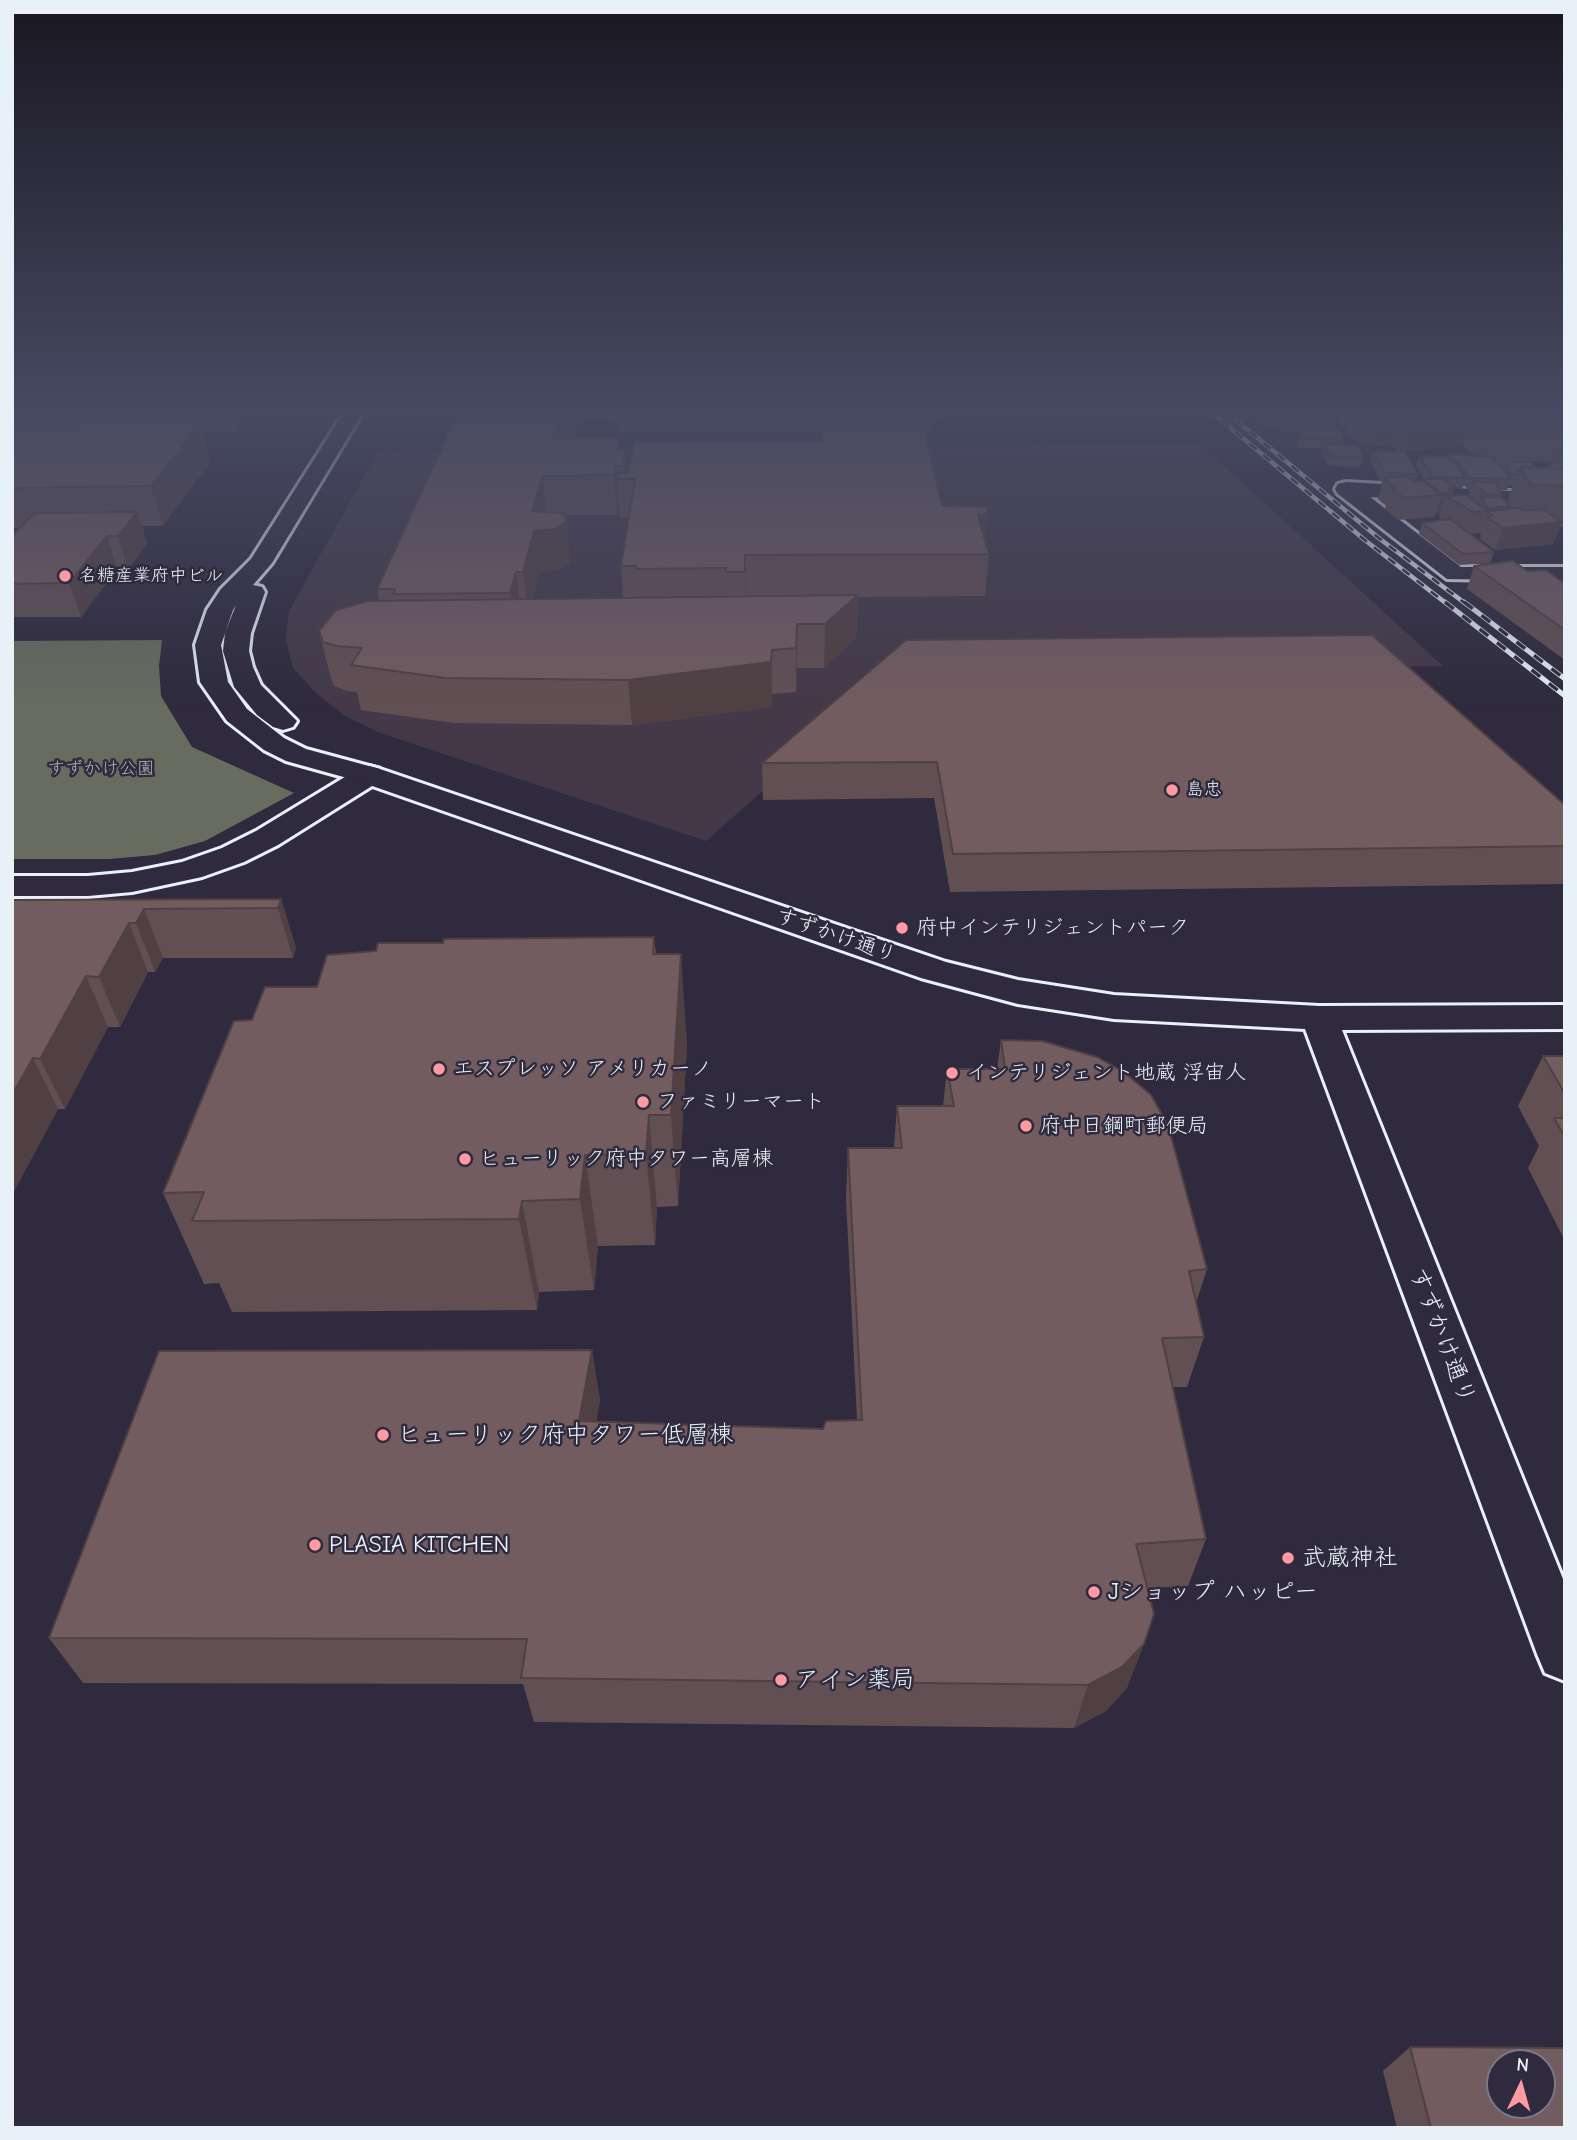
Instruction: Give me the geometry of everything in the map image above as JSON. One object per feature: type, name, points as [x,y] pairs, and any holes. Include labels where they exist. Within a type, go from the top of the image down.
[{"type":"street","name":"すずかけ通り","points":[[293,509],[260,562],[230,594],[212,627],[208,645],[214,682],[237,715],[274,744],[296,755],[369,775],[934,970],[1018,992],[1114,1007],[1319,1018],[1565,1017]]},
{"type":"street","points":[[1371,509],[1456,575],[1498,572],[1565,575]]},
{"type":"street","points":[[12,886],[88,886],[132,882],[190,870],[233,855],[267,838],[369,775]]},
{"type":"street","name":"すずかけ通り","points":[[1319,1018],[1565,1654]]},
{"type":"shaded area","points":[[346,509],[1271,509],[1443,666],[900,670],[706,841],[378,732],[345,716],[316,693],[293,668],[286,639],[289,611]]},
{"type":"green space","name":"すずかけ公園","points":[[162,640],[159,666],[161,696],[192,747],[294,793],[205,841],[155,855],[109,859],[12,859],[12,641]]},
{"type":"building","points":[[414,509],[533,509],[532,511],[562,513],[566,517],[566,522],[555,529],[534,531],[523,572],[516,572],[510,593],[393,594],[395,589],[377,589]]},
{"type":"building","points":[[630,509],[988,509],[986,514],[978,515],[989,554],[745,555],[745,572],[726,572],[726,568],[635,569],[636,566],[621,566]]},
{"type":"building","points":[[1468,509],[1488,511],[1473,512]]},
{"type":"building","points":[[1542,509],[1562,522],[1503,528],[1487,517],[1493,516],[1486,511]]},
{"type":"building","points":[[137,512],[118,536],[107,536],[69,583],[12,584],[12,536],[34,513]]},
{"type":"building","points":[[1450,519],[1494,552],[1463,554],[1422,523]]},
{"type":"building","points":[[1513,561],[1527,571],[1546,570],[1565,584],[1565,630],[1474,566]]},
{"type":"building","points":[[858,595],[825,624],[797,624],[796,648],[772,650],[771,662],[628,680],[445,678],[351,665],[362,648],[323,642],[319,631],[336,610],[369,601]]},
{"type":"building","points":[[1372,635],[1565,805],[1565,846],[953,854],[937,762],[762,763],[906,640]]},
{"type":"building","points":[[281,899],[278,908],[144,909],[136,923],[129,923],[99,977],[86,976],[40,1059],[33,1058],[12,1095],[12,900]]},
{"type":"building","points":[[654,937],[653,954],[681,954],[671,1115],[649,1115],[646,1154],[585,1155],[580,1199],[522,1201],[519,1219],[192,1221],[204,1192],[163,1193],[234,1021],[252,1020],[265,987],[317,987],[327,955],[376,951],[378,943],[443,943],[444,939]]},
{"type":"building","name":"ヒューリック府中タワー低層棟","points":[[1001,1040],[1042,1041],[1097,1057],[1124,1072],[1151,1095],[1168,1125],[1207,1269],[1189,1271],[1204,1337],[1162,1338],[1206,1539],[1136,1544],[1154,1614],[1144,1644],[1122,1667],[1088,1685],[521,1678],[527,1639],[49,1638],[159,1351],[592,1350],[579,1421],[823,1429],[826,1421],[862,1420],[848,1148],[902,1148],[897,1106],[954,1106],[947,1069],[1005,1069]]},
{"type":"building","points":[[1543,1056],[1565,1056],[1565,1094]]},
{"type":"building","points":[[1554,1118],[1565,1118],[1565,1137]]},
{"type":"building","points":[[1410,2047],[1565,2048],[1565,2128],[1431,2128]]},
{"type":"railway","points":[[1328,509],[1447,604]]},
{"type":"railway","points":[[1344,509],[1466,604]]},
{"type":"railway","points":[[1445,602],[1565,696]]},
{"type":"railway","points":[[1464,602],[1565,679]]},
{"type":"place","name":"名糖産業府中ビル","points":[[65,576]]},
{"type":"place","name":"島忠","points":[[1172,790]]},
{"type":"place","name":"府中インテリジェントパーク","points":[[902,928]]},
{"type":"place","name":"エスプレッソ アメリカーノ","points":[[439,1069]]},
{"type":"place","name":"インテリジェント地蔵 浮宙人","points":[[952,1073]]},
{"type":"place","name":"ファミリーマート","points":[[643,1102]]},
{"type":"place","name":"府中日鋼町郵便局","points":[[1026,1126]]},
{"type":"place","name":"ヒューリック府中タワー高層棟","points":[[465,1159]]},
{"type":"place","name":"ヒューリック府中タワー低層棟","points":[[383,1435]]},
{"type":"place","name":"PLASIA KITCHEN","points":[[315,1545]]},
{"type":"place","name":"武蔵神社","points":[[1288,1558]]},
{"type":"place","name":"Jショップ ハッピー","points":[[1094,1592]]},
{"type":"place","name":"アイン薬局","points":[[781,1680]]}]
